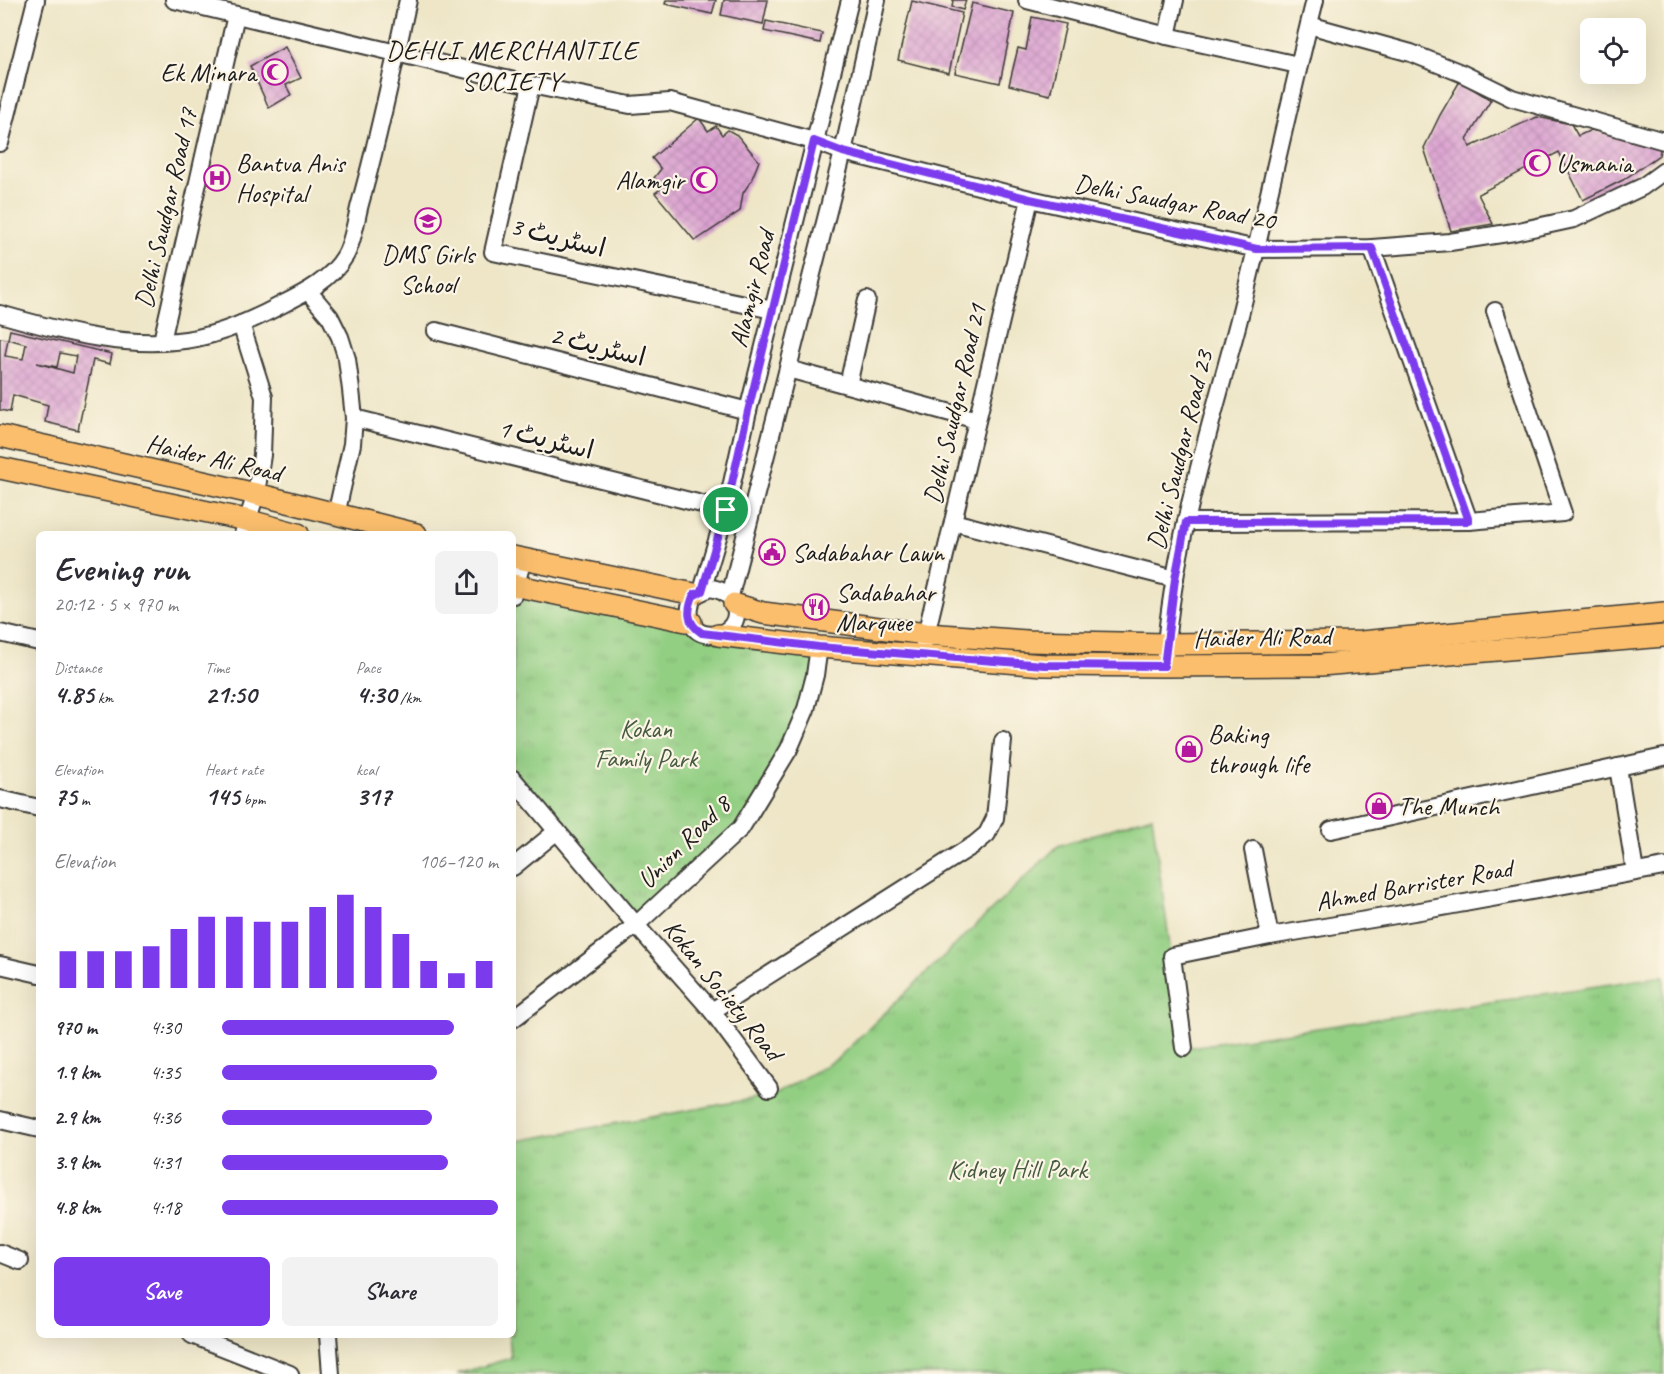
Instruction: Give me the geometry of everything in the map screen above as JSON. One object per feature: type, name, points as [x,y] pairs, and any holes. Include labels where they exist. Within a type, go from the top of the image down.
[{"type":"main road","name":"Haider Ali Road","points":[[0,436],[256,494],[403,531]]},
{"type":"main road","name":"Haider Ali Road","points":[[0,468],[244,527],[275,531]]},
{"type":"main road","points":[[518,558],[698,592]]},
{"type":"main road","points":[[516,589],[691,622]]},
{"type":"main road","name":"Haider Ali Road","points":[[732,600],[763,613],[926,634],[1166,644],[1361,642],[1664,613]]},
{"type":"main road","name":"Haider Ali Road","points":[[718,635],[819,647],[1044,665],[1164,666],[1320,665],[1664,636]]},
{"type":"street","points":[[0,143],[36,0]]},
{"type":"street","name":"Delhi Saudgar Road 20","points":[[174,0],[531,85],[630,105],[670,102],[814,141],[843,152],[1030,199],[1257,249],[1372,248],[1460,240],[1514,232],[1574,219],[1642,188],[1664,171]]},
{"type":"street","points":[[0,314],[65,332],[140,343],[197,338],[241,324],[308,291],[331,274],[346,255],[364,189],[408,0]]},
{"type":"street","name":"Alamgir Road","points":[[698,592],[726,510],[748,411],[850,0]]},
{"type":"street","points":[[732,600],[716,588],[698,592],[689,606],[691,622],[695,629],[710,636],[718,635],[732,624],[736,612],[732,600],[843,152],[877,0]]},
{"type":"street","points":[[1027,0],[1046,2],[1167,36],[1298,65]]},
{"type":"street","points":[[1167,36],[1175,0]]},
{"type":"street","name":"Delhi Saudgar Road 23","points":[[1164,666],[1175,579],[1186,522],[1257,249],[1298,65],[1316,0]]},
{"type":"street","name":"Delhi Saudgar Road 17","points":[[162,341],[236,15]]},
{"type":"street","points":[[1309,25],[1411,53],[1461,73],[1512,98],[1664,141]]},
{"type":"street","name":"اسٹریٹ 3","points":[[531,85],[493,252],[773,310]]},
{"type":"street","name":"Delhi Saudgar Road 21","points":[[921,656],[1030,199]]},
{"type":"street","points":[[1372,248],[1469,521]]},
{"type":"street","points":[[308,291],[330,317],[347,359],[354,418],[348,469],[336,515]]},
{"type":"street","points":[[848,385],[867,300]]},
{"type":"street","points":[[1186,522],[1469,521],[1563,513],[1495,311]]},
{"type":"street","points":[[241,324],[264,398],[262,455],[256,494],[244,527]]},
{"type":"street","name":"اسٹریٹ 2","points":[[436,331],[748,411]]},
{"type":"street","points":[[788,369],[977,420]]},
{"type":"street","name":"اسٹریٹ 1","points":[[354,418],[726,510]]},
{"type":"street","points":[[953,522],[1175,579]]},
{"type":"street","points":[[516,574],[518,558]]},
{"type":"street","points":[[0,633],[36,641]]},
{"type":"street","name":"Union Road 8","points":[[516,1017],[636,925],[741,828],[789,749],[806,709],[815,675],[819,647]]},
{"type":"street","points":[[712,1011],[975,844],[987,834],[995,818],[1004,741]]},
{"type":"street","points":[[1331,830],[1664,757]]},
{"type":"street","points":[[1618,767],[1635,872]]},
{"type":"street","name":"Kokan Society Road","points":[[516,783],[712,1011],[769,1088]]},
{"type":"street","points":[[0,799],[36,807]]},
{"type":"street","points":[[516,865],[557,831]]},
{"type":"street","points":[[1252,850],[1270,936]]},
{"type":"street","name":"Ahmed Barrister Road","points":[[1184,1048],[1172,956],[1270,936],[1664,867]]},
{"type":"street","points":[[0,965],[36,973]]},
{"type":"street","points":[[0,1120],[36,1128]]},
{"type":"street","points":[[0,1253],[20,1261]]},
{"type":"street","points":[[200,1338],[290,1374]]},
{"type":"street","points":[[328,1338],[331,1374]]},
{"type":"green space","name":"Kokan Family Park","points":[[516,596],[753,639],[819,647],[806,709],[741,828],[636,925],[516,784]]},
{"type":"green space","name":"Kidney Hill Park","points":[[1152,816],[1184,1048],[1664,976],[1664,1374],[457,1374],[511,1358],[509,1338],[516,1338],[516,1141],[774,1095],[837,1059],[1058,846]]},
{"type":"building","points":[[666,0],[716,0],[712,14],[665,4]]},
{"type":"building","points":[[724,0],[768,0],[763,24],[721,15]]},
{"type":"building","points":[[953,0],[966,0],[963,10],[952,7]]},
{"type":"building","points":[[912,1],[962,13],[949,73],[898,60]]},
{"type":"building","points":[[972,3],[1014,13],[1000,83],[955,73]]},
{"type":"building","points":[[1032,17],[1066,24],[1050,95],[1009,85],[1018,48],[1026,50]]},
{"type":"building","points":[[766,21],[822,33],[820,43],[764,31]]},
{"type":"building","name":"Ek Minara","points":[[285,47],[301,78],[286,85],[291,95],[269,108],[250,66]]},
{"type":"building","name":"Usmania","points":[[1460,81],[1491,100],[1467,139],[1470,147],[1537,117],[1571,124],[1578,136],[1591,130],[1661,146],[1659,155],[1623,180],[1583,200],[1559,152],[1478,194],[1493,224],[1451,231],[1424,148]]},
{"type":"building","name":"Alamgir","points":[[699,118],[708,131],[716,126],[722,135],[728,130],[737,135],[759,161],[743,193],[740,211],[695,241],[655,193],[662,188],[654,178],[661,169],[652,158]]},
{"type":"building","points":[[10,330],[112,354],[110,364],[93,360],[78,430],[45,422],[48,405],[13,395],[10,412],[0,410],[0,338],[8,339]],"holes":[[[8,339],[26,344],[23,359],[5,356]],[[60,353],[76,356],[73,373],[37,363],[57,367]]]},
{"type":"place","name":"Ek Minara","points":[[275,72]]},
{"type":"place","name":"Usmania","points":[[1537,163]]},
{"type":"place","name":"Bantva Anis Hospital","points":[[217,178]]},
{"type":"place","name":"Alamgir","points":[[704,180]]},
{"type":"place","name":"DMS Girls School","points":[[428,221]]},
{"type":"place","name":"Sadabahar Lawn","points":[[772,552]]},
{"type":"place","name":"Sadabahar Marquee","points":[[816,607]]},
{"type":"place","name":"Baking through life","points":[[1189,749]]},
{"type":"place","name":"The Munch","points":[[1379,806]]},
{"type":"district","name":"DEHLI MERCHANTILE SOCIETY","points":[[512,66]]},
{"type":"route","points":[[814,141],[843,152],[1030,199],[1257,249],[1372,248],[1469,521],[1186,522],[1175,579],[1164,666],[1044,665],[819,647],[710,636],[702,633],[695,629],[691,622],[688,615],[689,606],[694,594],[702,591],[726,510],[814,141]]}]
